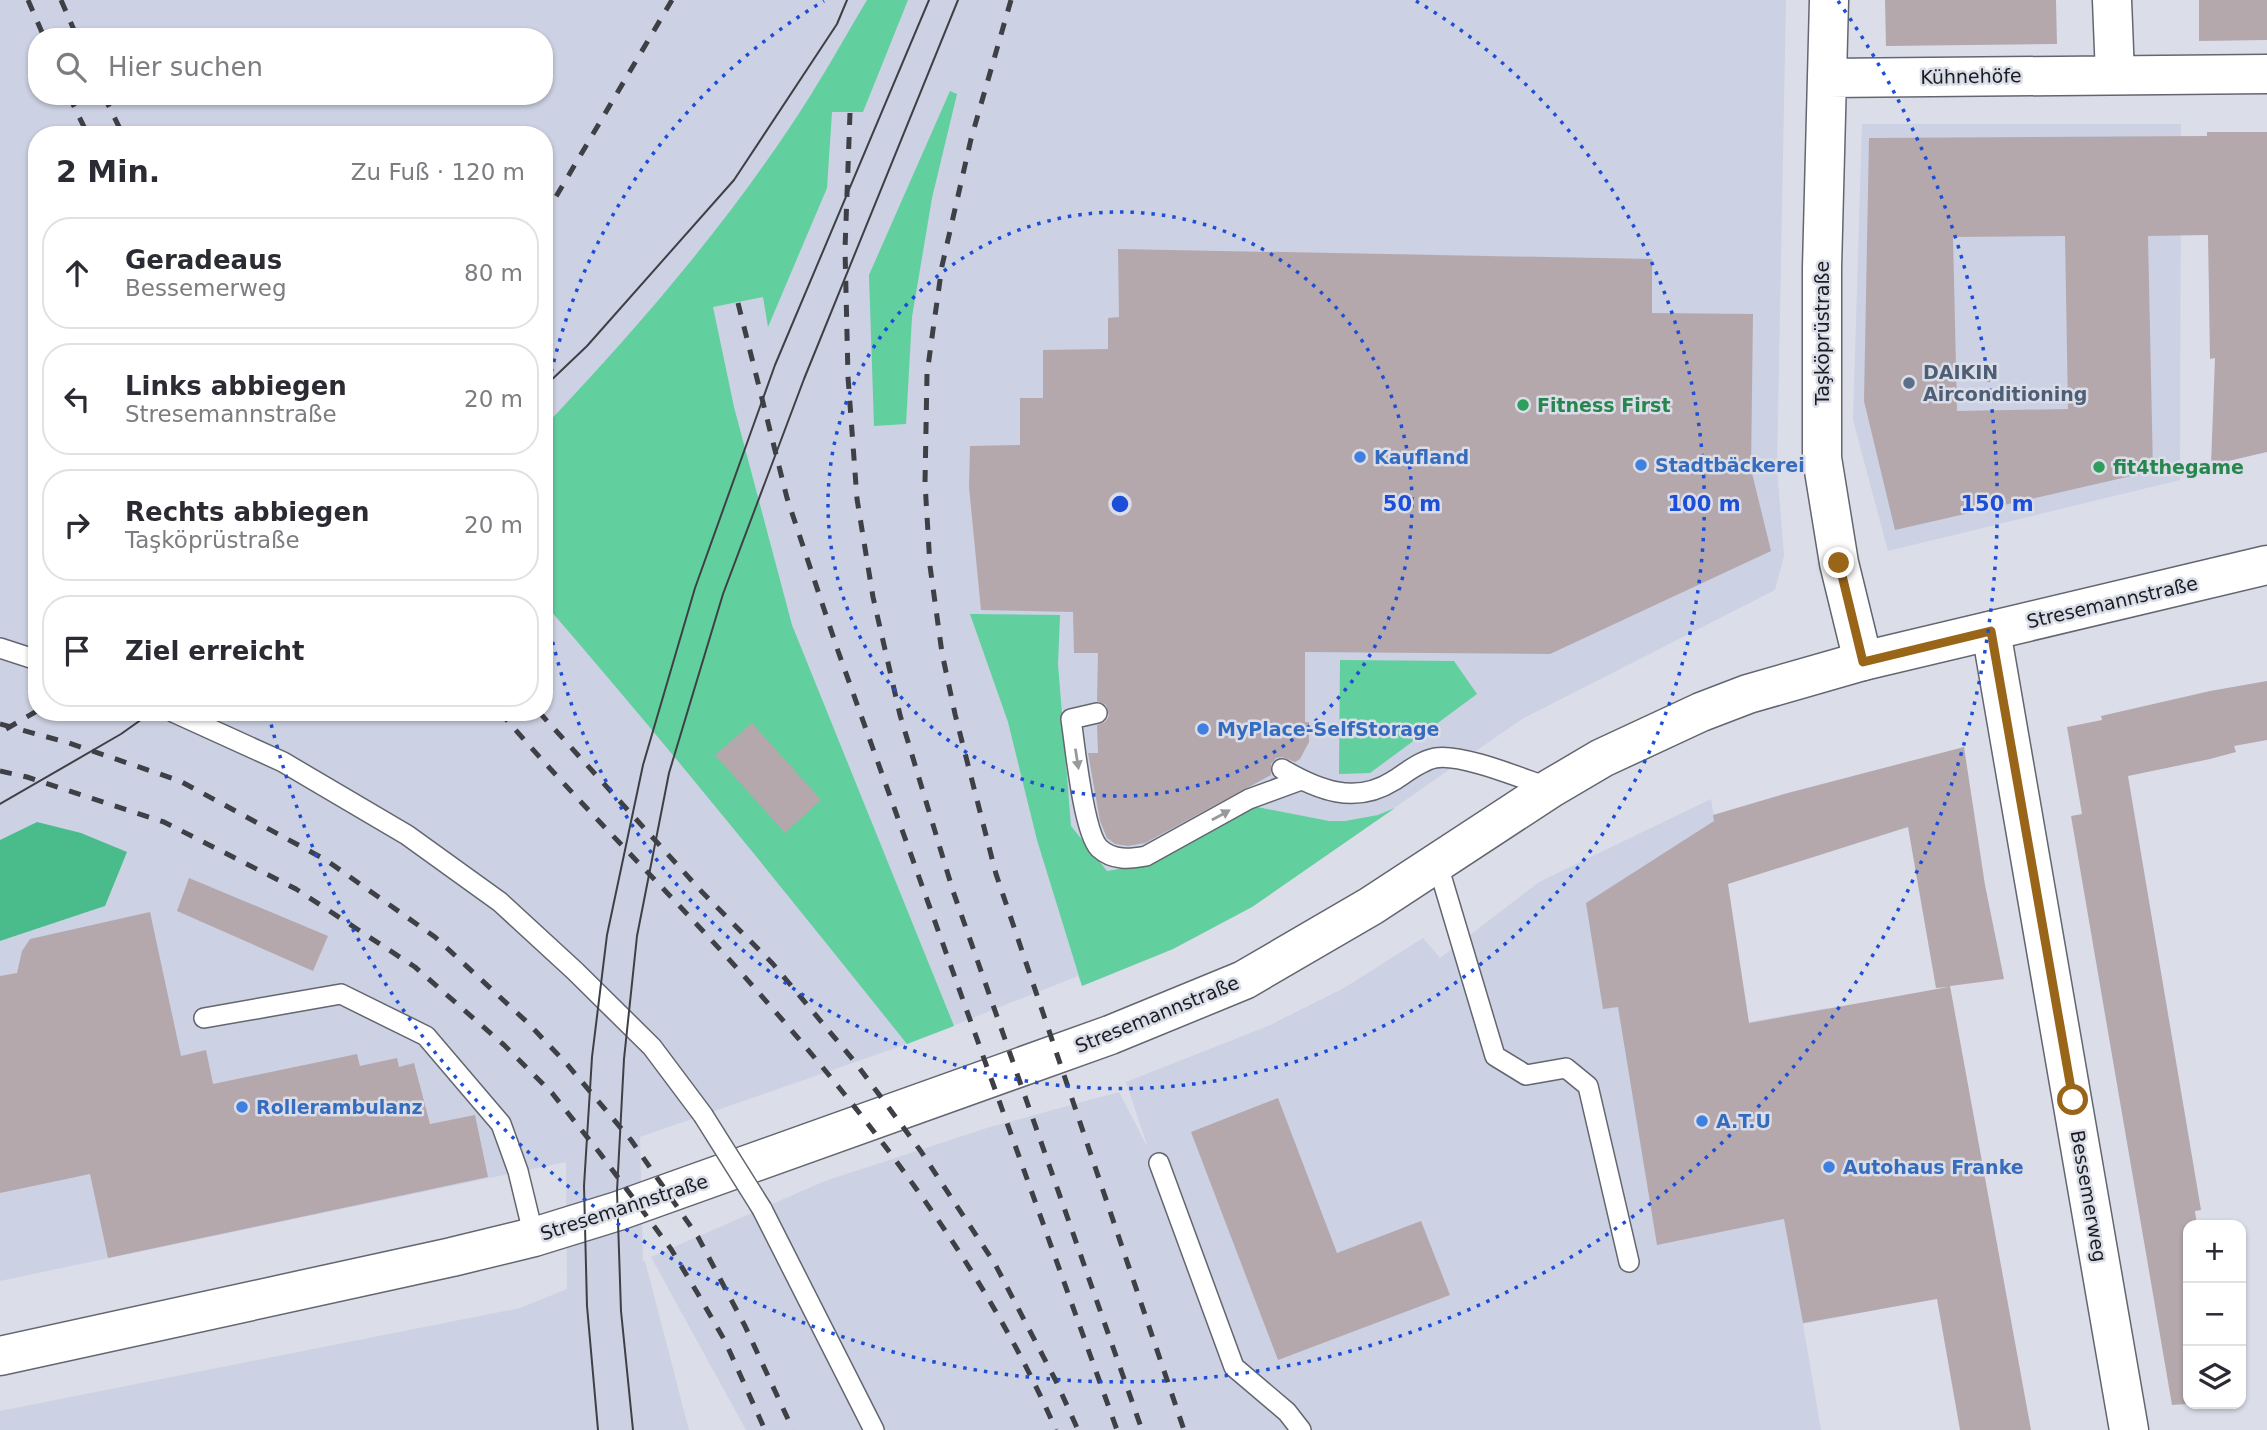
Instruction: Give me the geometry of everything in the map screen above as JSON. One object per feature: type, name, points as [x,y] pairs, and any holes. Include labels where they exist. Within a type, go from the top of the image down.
[{"type":"main road","name":"Taşköprüstraße","points":[[1829,0],[1822,268],[1822,458],[1839,563],[1863,662]]},
{"type":"main road","points":[[2112,0],[2115,75]]},
{"type":"main road","name":"Kühnehöfe","points":[[1828,78],[2267,74]]},
{"type":"main road","name":"Stresemannstraße","points":[[0,1356],[347,1281],[534,1237],[618,1211],[1110,1035],[1244,979],[1309,943],[1551,788],[1612,753],[1700,712],[1748,694],[1863,662],[2267,565]]},
{"type":"main road","name":"Bessemerweg","points":[[1991,631],[2129,1430]]},
{"type":"lane","points":[[0,648],[28,657]]},
{"type":"lane","points":[[1097,713],[1071,719],[1089,828],[1098,847],[1112,856],[1128,860],[1146,856],[1249,799],[1301,780]]},
{"type":"lane","points":[[193,721],[283,762],[407,835],[500,902],[652,1046],[703,1115],[762,1209],[874,1430]]},
{"type":"lane","points":[[1282,769],[1301,780],[1342,794],[1357,794],[1374,791],[1422,763],[1446,757],[1551,788]]},
{"type":"lane","points":[[1437,862],[1495,1056],[1526,1075],[1566,1068],[1588,1086],[1629,1262]]},
{"type":"lane","points":[[204,1018],[341,994],[426,1037],[501,1124],[519,1171],[534,1237]]},
{"type":"lane","points":[[1159,1163],[1234,1367],[1287,1412],[1301,1430]]},
{"type":"shaded area","points":[[0,0],[1786,0],[1777,469],[1784,556],[1775,590],[1522,719],[1252,907],[1173,949],[1082,986],[1078,976],[907,1044],[640,1137],[643,1261],[689,1430],[0,1430],[0,1411],[520,1308],[567,1289],[566,1162],[0,1281],[0,941],[105,906],[37,822],[0,840]]},
{"type":"shaded area","points":[[1862,124],[2181,124],[2180,480],[1888,551],[1853,420]]},
{"type":"shaded area","points":[[1711,799],[1749,1022],[1828,1008],[1881,1309],[1803,1324],[1821,1430],[746,1430],[651,1257],[825,1181],[990,1127],[1119,1092],[1148,1148],[1126,1082],[1268,1026],[1344,988],[1423,938],[1440,958],[1539,882]]},
{"type":"green space","points":[[867,0],[908,0],[863,112],[832,112],[827,188],[768,327],[763,297],[713,307],[734,407],[792,625],[954,1026],[907,1044],[773,877],[553,613],[553,417],[610,356],[704,245],[762,167],[820,80]]},
{"type":"green space","points":[[950,91],[957,94],[932,198],[912,317],[906,424],[874,426],[869,275]]},
{"type":"green space","points":[[970,614],[1060,615],[1058,664],[1071,826],[1107,871],[1137,866],[1252,806],[1329,821],[1378,815],[1395,808],[1252,907],[1173,949],[1082,986],[1037,840],[1008,722]]},
{"type":"green space","points":[[1340,660],[1454,661],[1477,694],[1370,773],[1339,774]]},
{"type":"green space","points":[[37,822],[81,833],[127,852],[105,906],[0,941],[0,840]]},
{"type":"building","points":[[1885,0],[2056,0],[2057,44],[1886,46]]},
{"type":"building","points":[[2199,0],[2267,0],[2267,40],[2199,41]]},
{"type":"building","points":[[2207,132],[2267,132],[2267,452],[2211,465],[2215,358],[2210,359],[2208,235],[2148,236],[2153,471],[1895,530],[1864,401],[1869,138],[2207,136]],"holes":[[[2065,236],[2068,409],[1957,411],[1953,237]]]},
{"type":"building","name":"Kaufland","points":[[1118,249],[1652,259],[1652,313],[1753,314],[1751,469],[1771,551],[1550,654],[1305,652],[1305,722],[1309,722],[1309,742],[1300,759],[1295,762],[1282,757],[1276,758],[1271,764],[1271,775],[1145,843],[1128,846],[1115,844],[1107,838],[1100,821],[1088,753],[1098,753],[1097,725],[1105,722],[1109,716],[1106,705],[1097,701],[1098,653],[1074,653],[1073,612],[981,610],[969,487],[970,446],[1020,445],[1020,398],[1043,398],[1043,350],[1108,349],[1108,318],[1119,317]]},
{"type":"building","points":[[2267,681],[2267,740],[2234,746],[2236,752],[2210,759],[2128,776],[2201,1210],[2195,1211],[2196,1220],[2183,1220],[2183,1404],[2172,1405],[2071,816],[2082,814],[2067,727],[2102,720],[2101,716]]},
{"type":"building","points":[[752,723],[821,800],[785,833],[715,755]]},
{"type":"building","points":[[1964,747],[1985,885],[2004,979],[1950,986],[2031,1430],[1960,1430],[1937,1299],[1803,1323],[1784,1219],[1657,1245],[1618,1007],[1603,1009],[1586,903],[1714,821],[1713,815]],"holes":[[[1908,827],[1936,988],[1948,987],[1749,1023],[1728,884]]]},
{"type":"building","points":[[189,878],[328,936],[313,971],[177,911]]},
{"type":"building","points":[[150,912],[181,1056],[206,1050],[213,1084],[357,1054],[360,1066],[397,1058],[399,1067],[414,1063],[430,1124],[475,1115],[488,1177],[108,1258],[90,1174],[0,1193],[0,976],[17,973],[22,951],[30,939]]},
{"type":"building","points":[[1278,1098],[1337,1253],[1421,1221],[1450,1295],[1278,1360],[1191,1132]]},
{"type":"tram line","points":[[553,378],[587,346],[734,180],[837,24],[847,0]]},
{"type":"tram line","points":[[598,1430],[587,1306],[584,1186],[592,1057],[607,935],[643,765],[695,588],[775,365],[929,0]]},
{"type":"tram line","points":[[633,1430],[621,1311],[617,1191],[624,1059],[637,936],[669,773],[723,594],[804,379],[958,0]]},
{"type":"tram line","points":[[0,804],[139,721]]},
{"type":"railway","points":[[28,0],[40,28]]},
{"type":"railway","points":[[61,0],[73,28]]},
{"type":"railway","points":[[553,202],[672,0]]},
{"type":"railway","points":[[1011,0],[971,139],[942,266],[927,374],[925,483],[930,566],[942,653],[955,714],[996,874],[1184,1430]]},
{"type":"railway","points":[[73,105],[84,126]]},
{"type":"railway","points":[[108,105],[119,126]]},
{"type":"railway","points":[[850,113],[845,249],[848,377],[857,499],[873,597],[900,715],[953,891],[1142,1430]]},
{"type":"railway","points":[[738,303],[787,498],[838,651],[1117,1430]]},
{"type":"railway","points":[[6,729],[28,716]]},
{"type":"railway","points":[[508,721],[759,993],[885,1146],[962,1256],[997,1313],[1056,1430]]},
{"type":"railway","points":[[547,721],[702,892],[773,964],[855,1062],[920,1150],[995,1264],[1056,1381],[1078,1430]]},
{"type":"railway","points":[[0,724],[69,743],[180,781],[326,860],[435,937],[527,1022],[566,1063],[631,1140],[698,1237],[745,1326],[793,1430]]},
{"type":"railway","points":[[0,771],[27,777],[164,822],[296,889],[415,967],[504,1045],[552,1093],[599,1152],[671,1249],[698,1294],[725,1341],[765,1430]]},
{"type":"place","name":"DAIKIN Airconditioning","points":[[1909,383]]},
{"type":"place","name":"Fitness First","points":[[1523,405]]},
{"type":"place","name":"Kaufland","points":[[1360,457]]},
{"type":"place","name":"Stadtbäckerei","points":[[1641,465]]},
{"type":"place","name":"fit4thegame","points":[[2099,467]]},
{"type":"place","name":"MyPlace-SelfStorage","points":[[1203,729]]},
{"type":"place","name":"Rollerambulanz","points":[[242,1107]]},
{"type":"place","name":"A.T.U","points":[[1702,1121]]},
{"type":"place","name":"Autohaus Franke","points":[[1829,1167]]},
{"type":"route","points":[[1839,563],[1863,662],[1991,631],[2073,1100]]}]
